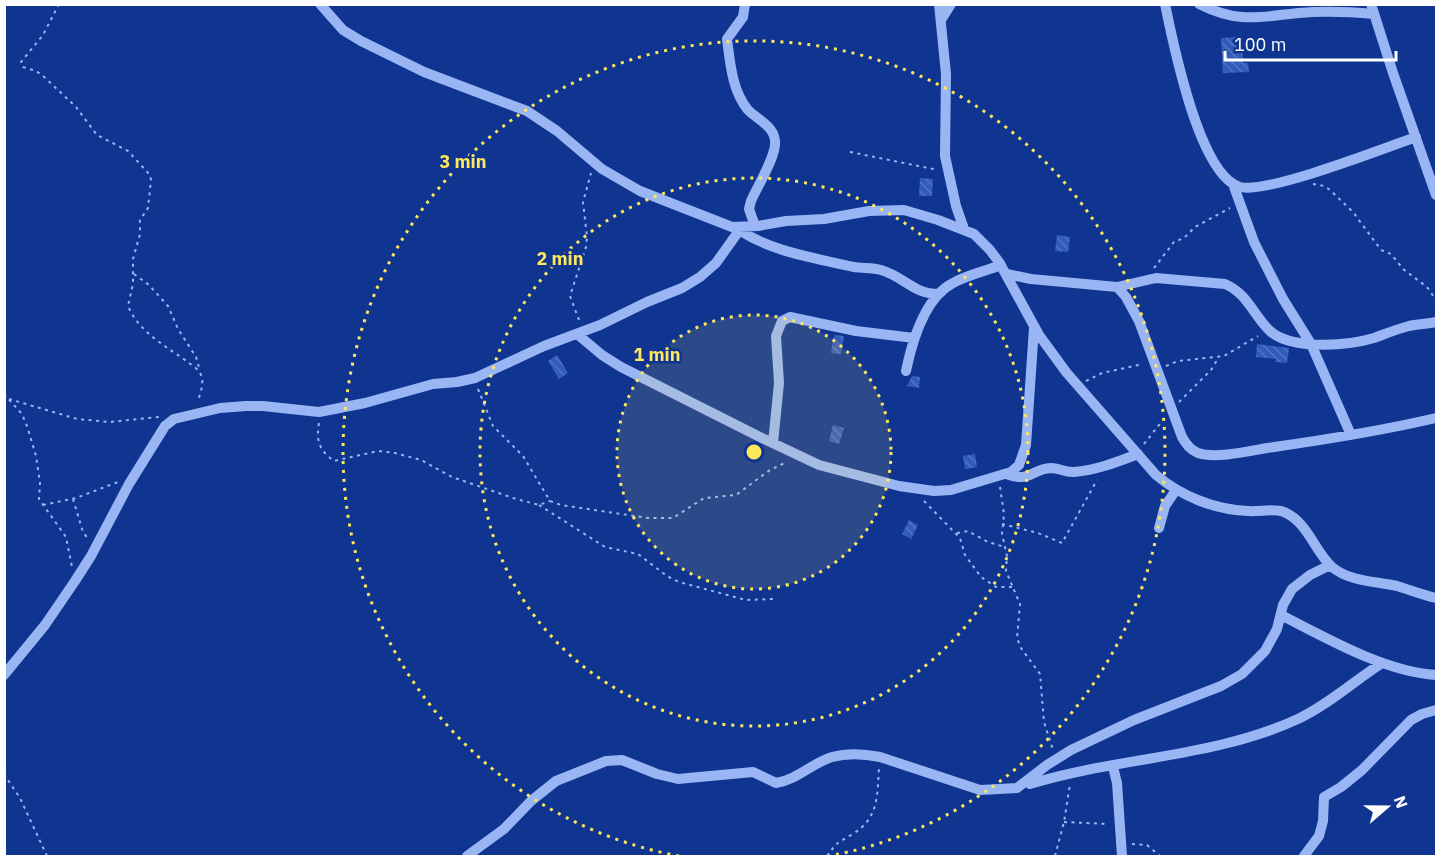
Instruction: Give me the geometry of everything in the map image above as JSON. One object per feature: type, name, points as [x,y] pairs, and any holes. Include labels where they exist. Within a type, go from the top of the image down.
[{"type":"street","points":[[320,4],[343,30],[361,42],[433,76],[527,111],[557,131],[593,162],[640,191],[740,229],[779,250],[849,266],[878,269],[897,276],[925,294],[939,294]]},
{"type":"street","points":[[745,4],[743,17],[727,39],[732,73],[748,110],[768,128],[775,141],[774,152],[749,209],[755,226]]},
{"type":"street","points":[[939,4],[946,83],[944,139],[947,171],[964,229]]},
{"type":"street","points":[[940,20],[951,4]]},
{"type":"street","points":[[1165,4],[1185,88],[1197,125],[1218,166],[1233,184],[1254,242],[1283,299],[1311,344],[1351,435]]},
{"type":"street","points":[[1199,4],[1217,14],[1248,19],[1311,12],[1372,9],[1392,73],[1437,195]]},
{"type":"street","points":[[1233,184],[1249,188],[1262,186],[1369,155],[1416,137]]},
{"type":"street","points":[[4,675],[45,625],[75,581],[132,479],[165,426],[174,418],[231,407],[263,406],[319,412],[365,403],[433,384],[474,378],[682,288],[700,277],[716,263],[740,229],[786,221],[824,219],[886,210],[904,210],[920,214],[964,229],[983,242],[1004,270],[1034,326],[1077,385],[1156,475],[1176,490],[1215,506],[1247,511],[1282,511],[1296,520],[1330,565],[1339,572],[1437,598]]},
{"type":"street","points":[[906,371],[920,320],[939,294],[953,283],[1004,270],[1031,279],[1117,287],[1149,279],[1189,280],[1225,285],[1235,289],[1243,296],[1269,330],[1285,340],[1311,344],[1341,344],[1408,326],[1437,322]]},
{"type":"street","points":[[1117,287],[1132,307],[1186,445],[1199,453],[1250,451],[1437,418]]},
{"type":"street","points":[[772,443],[778,383],[776,336],[782,321],[790,317],[856,331],[914,338]]},
{"type":"street","points":[[579,333],[602,355],[621,367],[819,465],[862,477],[934,491],[951,490],[1007,474],[1019,465],[1026,445],[1034,326]]},
{"type":"street","points":[[1007,474],[1020,478],[1050,468],[1074,472],[1104,467],[1137,452]]},
{"type":"street","points":[[1159,528],[1165,506],[1176,490]]},
{"type":"street","points":[[1017,788],[1056,759],[1134,720],[1221,686],[1242,674],[1264,651],[1277,629],[1283,605],[1292,589],[1310,575],[1330,565]]},
{"type":"street","points":[[1281,615],[1344,647],[1382,663],[1428,675],[1437,675]]},
{"type":"street","points":[[467,856],[504,830],[531,801],[556,780],[606,761],[622,760],[657,774],[678,779],[753,772],[776,783],[791,779],[832,758],[868,755],[980,790],[1017,788],[1072,773],[1208,748],[1276,728],[1316,709],[1382,663]]},
{"type":"street","points":[[1304,856],[1320,836],[1324,797],[1370,764],[1412,720],[1422,714],[1437,710]]},
{"type":"street","points":[[1113,767],[1118,783],[1122,856]]},
{"type":"path","points":[[59,4],[42,35],[21,62],[23,67],[42,75],[67,99],[97,135],[128,151],[150,175],[148,208],[140,220],[140,234],[133,259],[134,274],[128,302],[130,311],[151,335],[201,374]]},
{"type":"path","points":[[850,152],[947,171]]},
{"type":"path","points":[[579,333],[570,296],[586,247],[583,202],[593,162]]},
{"type":"path","points":[[1310,184],[1324,186],[1330,190],[1353,212],[1381,250],[1391,254],[1403,269],[1427,287],[1437,300]]},
{"type":"path","points":[[1149,279],[1154,268],[1174,242],[1184,238],[1198,225],[1218,216],[1239,201]]},
{"type":"path","points":[[134,274],[149,285],[168,306],[178,329],[196,357],[203,383],[196,413]]},
{"type":"path","points":[[1077,385],[1102,373],[1137,365],[1156,365],[1219,357],[1234,351],[1269,330]]},
{"type":"path","points":[[1137,452],[1160,423],[1205,376],[1219,357]]},
{"type":"path","points":[[474,378],[493,426],[523,456],[550,501]]},
{"type":"path","points":[[4,393],[22,414],[27,426],[36,456],[40,483],[39,496],[42,505],[68,542],[75,581]]},
{"type":"path","points":[[9,398],[77,418],[110,422],[155,417],[174,418]]},
{"type":"path","points":[[319,412],[316,438],[318,444],[334,460],[378,451],[421,460],[468,484],[539,505],[605,547],[638,554],[667,576],[679,582],[746,600],[773,599]]},
{"type":"path","points":[[539,505],[550,501],[580,509],[648,518],[673,518],[704,498],[736,495],[770,470],[800,456]]},
{"type":"path","points":[[1002,524],[1038,533],[1062,543],[1072,529],[1104,467]]},
{"type":"path","points":[[1007,474],[999,492],[1004,514],[1002,524],[1007,556],[1007,576],[1020,604],[1017,638],[1021,648],[1040,674],[1044,722],[1056,759]]},
{"type":"path","points":[[42,505],[73,498],[112,483],[132,479]]},
{"type":"path","points":[[923,489],[926,504],[957,534],[965,555],[981,577],[996,587],[1013,587]]},
{"type":"path","points":[[73,498],[84,535],[97,545]]},
{"type":"path","points":[[957,534],[968,531],[988,542],[1005,547]]},
{"type":"path","points":[[827,856],[838,841],[856,832],[870,820],[875,810],[880,757]]},
{"type":"path","points":[[1055,856],[1064,822],[1072,773]]},
{"type":"path","points":[[4,774],[20,798],[47,856]]},
{"type":"path","points":[[1064,822],[1120,824]]},
{"type":"path","points":[[1120,840],[1147,845],[1160,856]]},
{"type":"building","points":[[1242,37],[1243,63],[1248,63],[1249,72],[1223,73],[1221,38]]},
{"type":"building","points":[[920,178],[933,179],[932,196],[919,196]]},
{"type":"building","points":[[1057,235],[1070,237],[1068,252],[1055,251]]},
{"type":"building","points":[[834,335],[844,336],[841,354],[831,353]]},
{"type":"building","points":[[1257,344],[1289,348],[1287,363],[1275,362],[1276,359],[1256,357]]},
{"type":"building","points":[[557,355],[568,373],[559,379],[548,361]]},
{"type":"building","points":[[912,376],[920,377],[919,388],[907,386]]},
{"type":"building","points":[[833,425],[844,428],[839,444],[829,441]]},
{"type":"building","points":[[975,454],[977,467],[965,469],[963,456]]},
{"type":"building","points":[[909,520],[918,525],[911,539],[902,534]]}]
